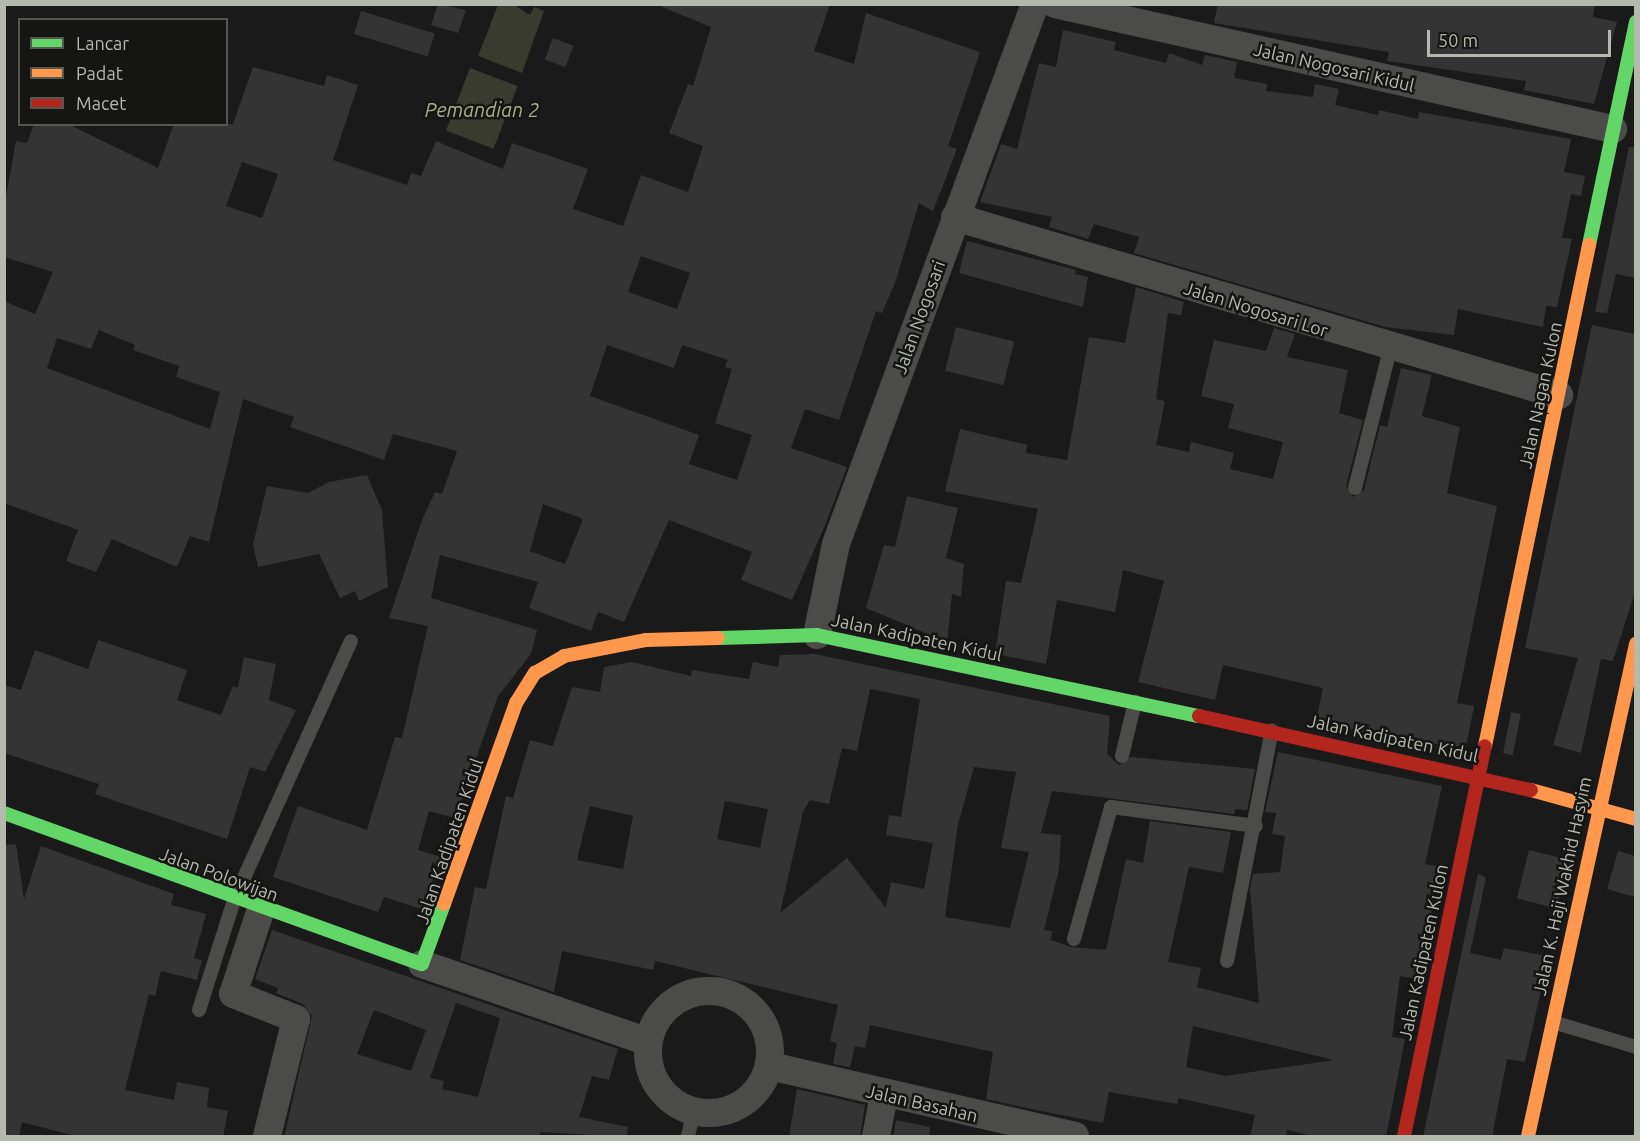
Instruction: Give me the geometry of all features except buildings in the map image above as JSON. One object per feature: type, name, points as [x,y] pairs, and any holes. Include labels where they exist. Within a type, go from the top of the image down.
[{"type":"street","name":"Jalan Nogosari","points":[[817,635],[836,544],[1035,4]]},
{"type":"street","name":"Jalan Nogosari Kidul","points":[[1055,4],[1612,129]]},
{"type":"street","name":"Jalan Nagan Kulon","points":[[1478,775],[1559,396],[1635,22]]},
{"type":"street","name":"Jalan Nogosari Lor","points":[[955,217],[1390,350],[1559,396]]},
{"type":"street","name":"Jalan Kadipaten Kidul","points":[[422,964],[516,703],[535,673],[564,656],[646,640],[817,635],[1478,775],[1635,819]]},
{"type":"street","name":"Jalan K. Haji Wakhid Hasyim","points":[[1528,1137],[1597,807],[1635,644]]},
{"type":"street","name":"Jalan Kadipaten Kulon","points":[[1404,1137],[1478,775]]},
{"type":"street","name":"Jalan Polowijan","points":[[4,813],[234,900],[422,964]]},
{"type":"street","points":[[261,909],[234,994],[296,1019],[267,1137]]},
{"type":"street","points":[[422,964],[648,1042]]},
{"type":"street","points":[[721,991],[755,1010],[769,1037],[770,1066],[749,1099],[691,1124],[663,1093],[647,1060],[648,1042],[666,1007],[682,996],[721,991]]},
{"type":"street","name":"Jalan Basahan","points":[[770,1066],[884,1096],[1075,1137]]},
{"type":"street","points":[[876,1137],[884,1096]]},
{"type":"lane","points":[[1355,488],[1390,350]]},
{"type":"lane","points":[[199,1010],[234,900],[351,641]]},
{"type":"lane","points":[[1122,756],[1135,702]]},
{"type":"lane","points":[[1227,961],[1256,826],[1272,730]]},
{"type":"lane","points":[[1074,939],[1112,802],[1256,826]]},
{"type":"lane","points":[[1551,1022],[1635,1047]]},
{"type":"water","name":"Pemandian 2","points":[[498,5],[514,5],[530,15],[534,7],[544,11],[522,73],[478,56]]},
{"type":"water","name":"Pemandian 2","points":[[470,68],[518,86],[494,149],[446,131]]},
{"type":"traffic: fast","points":[[1589,245],[1636,22]]},
{"type":"traffic: fast","points":[[718,638],[817,635],[1199,716]]},
{"type":"traffic: fast","points":[[4,813],[422,964],[444,904]]},
{"type":"traffic: slow","points":[[1485,746],[1589,245]]},
{"type":"traffic: slow","points":[[444,904],[516,703],[535,673],[564,656],[646,640],[718,638]]},
{"type":"traffic: slow","points":[[1528,1136],[1636,644]]},
{"type":"traffic: slow","points":[[1531,790],[1636,819]]},
{"type":"traffic: jam","points":[[1199,716],[1531,790]]},
{"type":"traffic: jam","points":[[1404,1136],[1485,746]]}]
